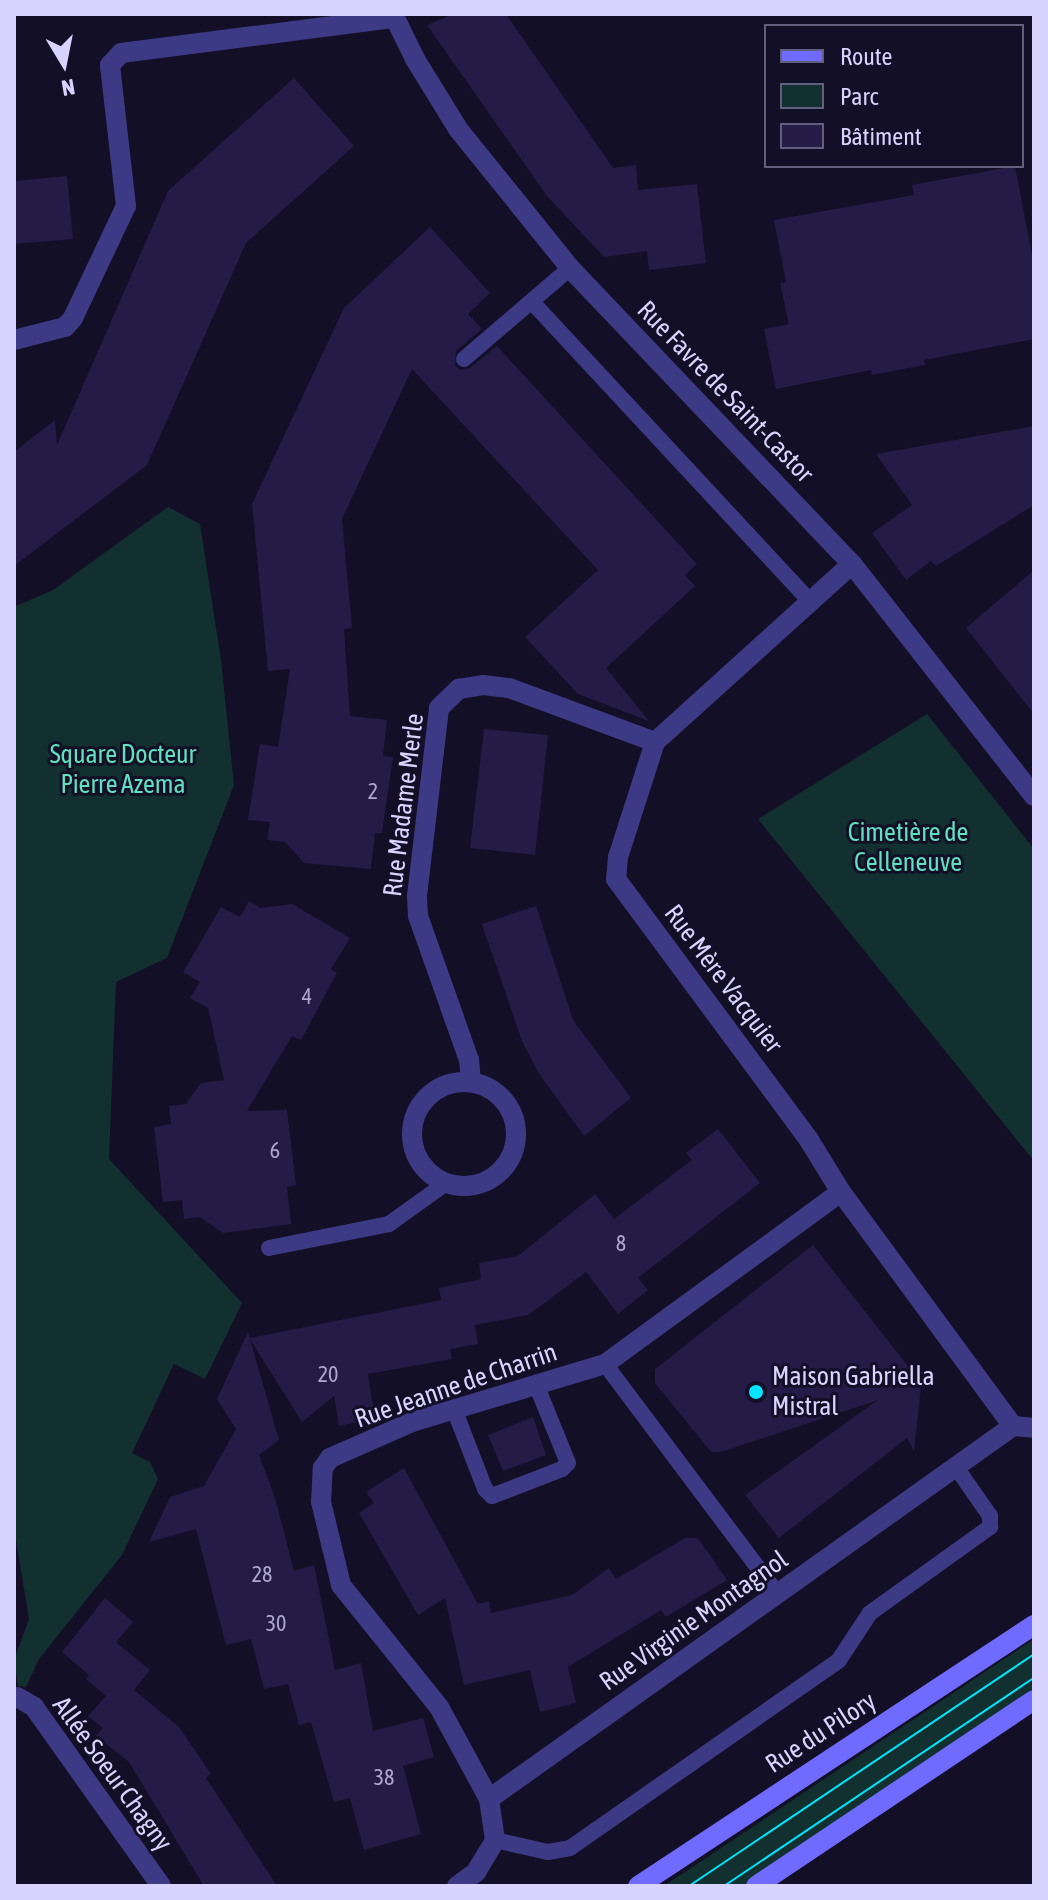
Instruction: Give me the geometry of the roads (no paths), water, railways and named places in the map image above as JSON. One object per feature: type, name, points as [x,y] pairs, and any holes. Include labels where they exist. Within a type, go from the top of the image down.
[{"type":"main road","name":"Rue du Pilory","points":[[638,1886],[1034,1625]]},
{"type":"main road","points":[[756,1886],[1034,1700]]},
{"type":"street","name":"Rue Favre de Saint-Castor","points":[[394,16],[415,59],[458,129],[570,268],[852,564],[1034,796]]},
{"type":"street","points":[[14,340],[65,327],[73,318],[126,206],[110,65],[121,53],[394,16]]},
{"type":"street","points":[[655,742],[852,564]]},
{"type":"street","name":"Rue Madame Merle","points":[[471,1082],[469,1060],[418,916],[417,896],[439,708],[459,689],[483,685],[509,688],[655,742]]},
{"type":"street","name":"Rue Mère Vacquier","points":[[655,742],[618,857],[616,879],[809,1140],[841,1192],[1024,1427]]},
{"type":"street","points":[[471,1082],[502,1098],[517,1130],[515,1146],[508,1163],[496,1176],[463,1187],[446,1183],[420,1163],[413,1147],[411,1130],[416,1113],[438,1088],[471,1082]]},
{"type":"street","name":"Rue Jeanne de Charrin","points":[[489,1799],[439,1707],[341,1585],[321,1502],[325,1487],[323,1468],[330,1458],[412,1422],[605,1364],[841,1192]]},
{"type":"street","name":"Rue Virginie Montagnol","points":[[489,1799],[956,1467],[1024,1427]]},
{"type":"street","name":"Allée Soeur Chagny","points":[[17,1697],[34,1707],[161,1886]]},
{"type":"street","points":[[457,1886],[476,1872],[495,1840],[489,1799]]},
{"type":"lane","points":[[464,359],[570,268]]},
{"type":"lane","points":[[532,302],[812,603]]},
{"type":"lane","points":[[269,1248],[389,1224],[446,1183]]},
{"type":"lane","points":[[605,1364],[778,1594]]},
{"type":"lane","points":[[454,1409],[485,1489],[492,1496],[562,1469],[568,1463],[536,1384]]},
{"type":"lane","points":[[495,1840],[548,1852],[570,1848],[839,1660],[870,1613],[990,1527],[990,1516],[956,1467]]},
{"type":"tram line","points":[[689,1886],[1034,1654]]},
{"type":"tram line","points":[[724,1886],[1034,1678]]},
{"type":"place","name":"Maison Gabriella Mistral","points":[[756,1392]]},
{"type":"park label","name":"Square Docteur Pierre Azema","points":[[123,770]]},
{"type":"park label","name":"Cimetière de Celleneuve","points":[[908,848]]}]
